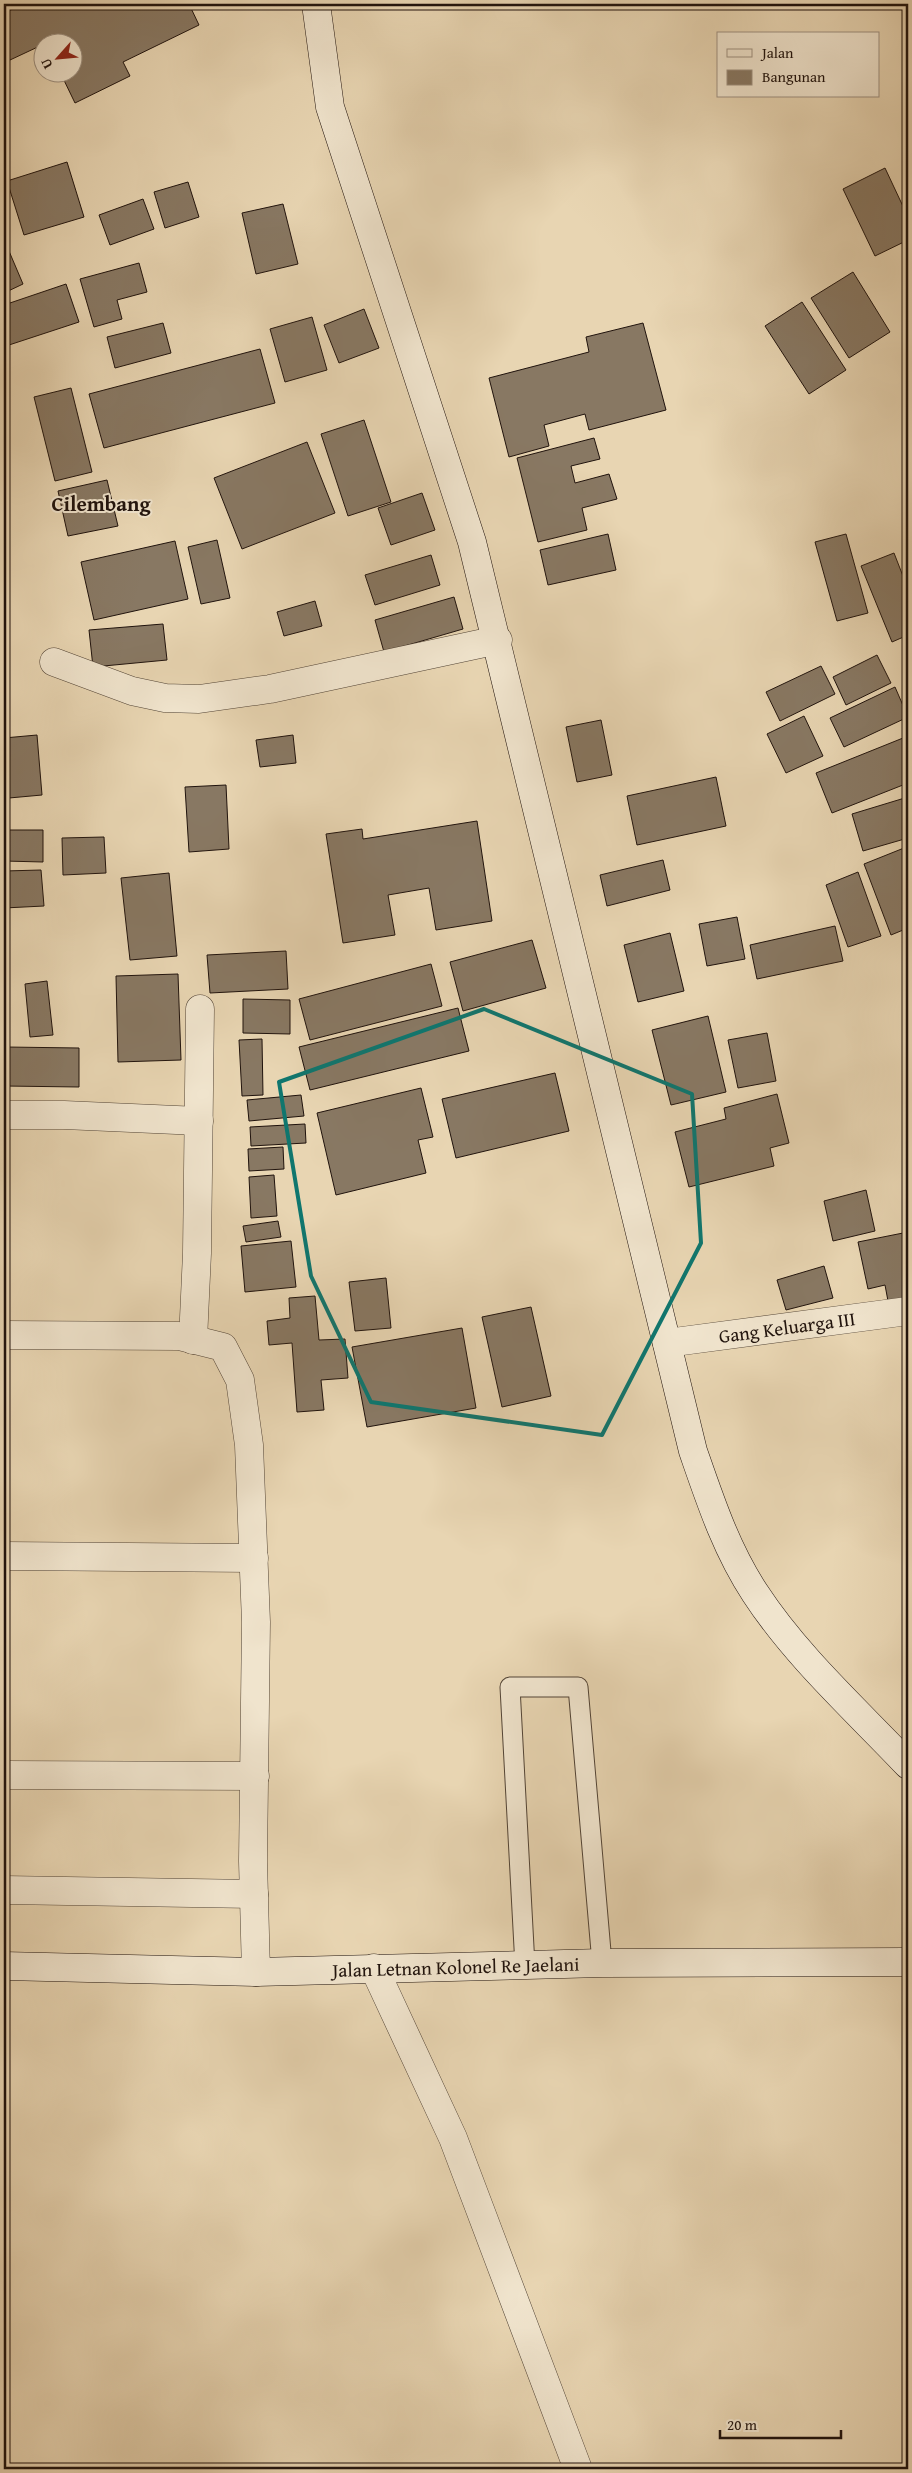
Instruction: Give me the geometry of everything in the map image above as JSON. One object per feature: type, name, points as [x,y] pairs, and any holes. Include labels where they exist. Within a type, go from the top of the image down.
[{"type":"street","points":[[316,4],[330,107],[472,542],[498,640],[693,1450],[718,1526],[754,1592],[800,1650],[908,1765]]},
{"type":"street","points":[[54,662],[132,691],[165,698],[199,699],[270,689],[498,640]]},
{"type":"street","points":[[192,1340],[197,1253],[200,1009]]},
{"type":"street","points":[[4,1115],[64,1115],[199,1121]]},
{"type":"street","name":"Gang Keluarga III","points":[[667,1343],[908,1311]]},
{"type":"street","points":[[4,1336],[179,1336],[223,1347],[240,1380],[249,1445],[256,1622],[254,1894],[256,1972]]},
{"type":"street","points":[[4,1556],[254,1558]]},
{"type":"street","points":[[4,1775],[255,1776]]},
{"type":"street","points":[[4,1890],[254,1894]]},
{"type":"street","name":"Jalan Letnan Kolonel Re Jaelani","points":[[4,1966],[256,1972],[602,1963],[908,1962]]},
{"type":"street","points":[[374,1968],[453,2138],[578,2469]]},
{"type":"lane","points":[[525,1966],[510,1687],[578,1687],[602,1963]]},
{"type":"highlighted area","points":[[484,1009],[692,1094],[701,1243],[602,1435],[371,1402],[311,1276],[279,1082]]},
{"type":"building","points":[[24,4],[189,4],[199,25],[123,62],[130,76],[75,103],[65,82],[82,82],[82,32],[32,32],[32,50],[10,60],[4,46],[4,13]]},
{"type":"building","points":[[67,162],[84,217],[24,235],[7,181]]},
{"type":"building","points":[[885,168],[908,217],[908,240],[875,256],[843,189]]},
{"type":"building","points":[[188,182],[199,217],[165,228],[154,192]]},
{"type":"building","points":[[143,199],[154,229],[110,245],[99,215]]},
{"type":"building","points":[[283,204],[298,264],[256,274],[242,213]]},
{"type":"building","points":[[6,244],[23,284],[4,293],[4,245]]},
{"type":"building","points":[[139,263],[147,292],[117,300],[122,319],[94,327],[80,279]]},
{"type":"building","points":[[853,272],[890,332],[849,358],[811,298]]},
{"type":"building","points":[[66,284],[79,322],[9,345],[4,329],[4,305]]},
{"type":"building","points":[[802,302],[846,370],[809,394],[765,326]]},
{"type":"building","points":[[364,309],[379,348],[339,363],[324,325]]},
{"type":"building","points":[[312,317],[327,370],[285,382],[270,329]]},
{"type":"building","points":[[163,323],[171,353],[115,368],[107,337]]},
{"type":"building","points":[[643,323],[666,410],[589,430],[585,414],[544,425],[549,446],[509,457],[489,378],[589,352],[586,337]]},
{"type":"building","points":[[260,349],[275,403],[104,448],[89,394]]},
{"type":"building","points":[[71,388],[92,472],[55,481],[34,397]]},
{"type":"building","points":[[364,420],[391,502],[348,516],[321,434]]},
{"type":"building","points":[[594,438],[600,459],[571,466],[575,483],[609,474],[617,499],[582,508],[587,530],[538,542],[517,458]]},
{"type":"building","points":[[307,442],[335,513],[242,549],[214,478]]},
{"type":"building","points":[[107,480],[118,526],[68,536],[58,491]]},
{"type":"building","points":[[422,493],[435,530],[391,545],[378,508]]},
{"type":"building","points":[[608,534],[616,570],[548,585],[540,550]]},
{"type":"building","points":[[846,534],[868,613],[837,621],[815,542]]},
{"type":"building","points":[[217,540],[230,598],[201,604],[188,547]]},
{"type":"building","points":[[175,541],[188,599],[94,620],[81,562]]},
{"type":"building","points":[[894,553],[908,589],[908,635],[892,642],[861,566]]},
{"type":"building","points":[[431,555],[440,585],[375,605],[365,575]]},
{"type":"building","points":[[454,597],[463,629],[384,652],[375,620]]},
{"type":"building","points":[[315,601],[322,626],[284,636],[277,612]]},
{"type":"building","points":[[163,624],[167,660],[93,667],[89,630]]},
{"type":"building","points":[[877,655],[891,683],[846,705],[833,677]]},
{"type":"building","points":[[821,666],[835,694],[780,721],[766,692]]},
{"type":"building","points":[[895,687],[908,717],[844,747],[830,718]]},
{"type":"building","points":[[804,716],[823,756],[786,773],[767,734]]},
{"type":"building","points":[[601,720],[612,775],[577,782],[566,727]]},
{"type":"building","points":[[37,735],[42,795],[9,798],[4,738]]},
{"type":"building","points":[[293,735],[296,763],[260,767],[256,740]]},
{"type":"building","points":[[908,736],[908,783],[832,813],[816,773]]},
{"type":"building","points":[[716,777],[726,826],[637,845],[627,796]]},
{"type":"building","points":[[226,785],[229,849],[189,852],[185,787]]},
{"type":"building","points":[[908,797],[908,838],[863,851],[852,814]]},
{"type":"building","points":[[477,821],[492,921],[436,930],[429,888],[388,895],[395,935],[343,943],[326,834],[362,829],[363,839]]},
{"type":"building","points":[[4,830],[43,830],[43,862],[4,861]]},
{"type":"building","points":[[104,837],[106,873],[63,875],[62,838]]},
{"type":"building","points":[[904,848],[908,859],[908,928],[891,935],[864,864]]},
{"type":"building","points":[[663,860],[670,890],[607,906],[600,875]]},
{"type":"building","points":[[41,870],[44,906],[4,908],[4,871]]},
{"type":"building","points":[[858,872],[881,936],[848,947],[826,885]]},
{"type":"building","points":[[169,873],[177,956],[130,960],[121,878]]},
{"type":"building","points":[[737,917],[745,959],[707,966],[699,924]]},
{"type":"building","points":[[835,926],[843,961],[757,979],[750,945]]},
{"type":"building","points":[[670,933],[684,991],[638,1002],[624,945]]},
{"type":"building","points":[[532,940],[546,988],[463,1011],[450,962]]},
{"type":"building","points":[[908,945],[908,962],[903,947]]},
{"type":"building","points":[[286,951],[288,989],[210,993],[207,955]]},
{"type":"building","points":[[431,964],[442,1006],[310,1040],[299,999]]},
{"type":"building","points":[[178,974],[181,1060],[118,1062],[116,976]]},
{"type":"building","points":[[47,981],[53,1035],[30,1037],[25,984]]},
{"type":"building","points":[[243,999],[290,1000],[290,1034],[243,1033]]},
{"type":"building","points":[[458,1008],[469,1051],[310,1090],[299,1047]]},
{"type":"building","points":[[708,1016],[726,1092],[671,1105],[652,1030]]},
{"type":"building","points":[[767,1033],[776,1081],[738,1088],[728,1040]]},
{"type":"building","points":[[262,1039],[263,1095],[242,1096],[239,1040]]},
{"type":"building","points":[[6,1047],[79,1048],[79,1087],[5,1086]]},
{"type":"building","points":[[555,1073],[569,1131],[456,1158],[442,1099]]},
{"type":"building","points":[[421,1088],[433,1137],[418,1140],[426,1173],[336,1195],[317,1113]]},
{"type":"building","points":[[777,1094],[789,1143],[770,1148],[774,1166],[689,1187],[675,1132],[726,1119],[724,1108]]},
{"type":"building","points":[[301,1095],[304,1116],[249,1121],[247,1100]]},
{"type":"building","points":[[305,1124],[306,1143],[251,1146],[250,1127]]},
{"type":"building","points":[[283,1147],[284,1169],[249,1171],[248,1149]]},
{"type":"building","points":[[274,1175],[277,1216],[251,1218],[249,1177]]},
{"type":"building","points":[[866,1190],[875,1231],[833,1241],[824,1201]]},
{"type":"building","points":[[278,1221],[281,1237],[246,1242],[243,1226]]},
{"type":"building","points":[[908,1232],[908,1297],[888,1301],[885,1285],[868,1289],[858,1242]]},
{"type":"building","points":[[291,1241],[296,1287],[245,1292],[241,1246]]},
{"type":"building","points":[[824,1266],[833,1298],[786,1310],[777,1280]]},
{"type":"building","points":[[386,1278],[391,1328],[355,1331],[349,1282]]},
{"type":"building","points":[[315,1296],[319,1340],[345,1339],[348,1378],[321,1380],[324,1410],[297,1412],[292,1343],[269,1345],[267,1321],[290,1318],[289,1298]]},
{"type":"building","points":[[531,1307],[551,1396],[502,1407],[482,1317]]},
{"type":"building","points":[[462,1328],[476,1408],[367,1427],[352,1347]]},
{"type":"district","name":"Cilembang","points":[[101,504]]}]
